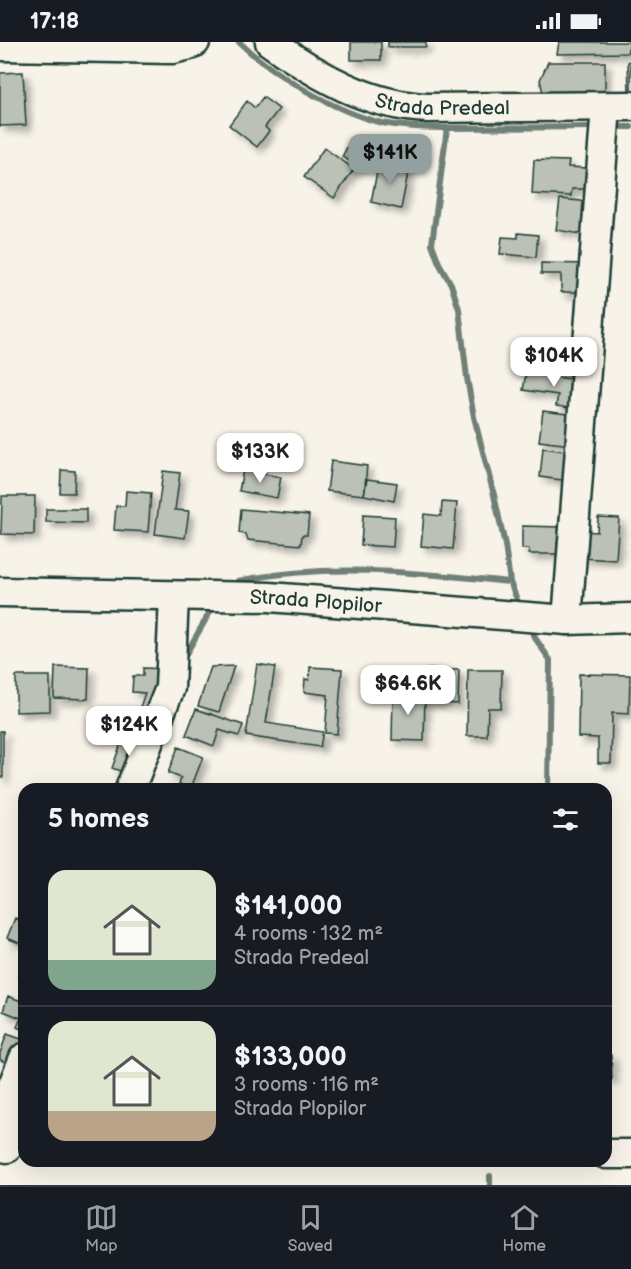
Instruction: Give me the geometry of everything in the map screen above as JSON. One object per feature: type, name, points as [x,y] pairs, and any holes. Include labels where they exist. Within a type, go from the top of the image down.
[{"type":"street","points":[[0,46],[173,49],[195,42]]},
{"type":"street","name":"Strada Predeal","points":[[270,42],[311,69],[347,88],[376,100],[398,105],[611,117]]},
{"type":"street","points":[[567,620],[611,117]]},
{"type":"street","name":"Strada Plopilor","points":[[0,592],[269,597],[567,620],[631,618]]},
{"type":"street","points":[[132,783],[170,688],[174,596]]},
{"type":"street","points":[[8,1148],[4,1103],[18,1072]]},
{"type":"street","points":[[612,1154],[631,1154]]},
{"type":"building","points":[[351,42],[381,42],[381,60],[351,60]]},
{"type":"building","points":[[388,42],[426,42],[426,47],[388,47]]},
{"type":"building","points":[[559,42],[630,42],[627,53],[557,54]]},
{"type":"building","points":[[631,61],[631,89],[629,89],[628,62]]},
{"type":"building","points":[[548,62],[605,62],[605,96],[544,97],[540,80]]},
{"type":"building","points":[[23,72],[26,125],[0,126],[0,73]]},
{"type":"building","points":[[263,97],[279,109],[265,127],[269,131],[257,147],[229,125],[247,101],[255,108]]},
{"type":"building","points":[[352,137],[368,145],[358,165],[342,157]]},
{"type":"building","points":[[324,148],[354,169],[334,198],[304,177]]},
{"type":"building","points":[[534,160],[569,161],[568,167],[587,168],[586,189],[572,189],[571,196],[532,194]]},
{"type":"building","points":[[379,162],[409,168],[401,209],[371,202]]},
{"type":"building","points":[[560,199],[591,202],[587,235],[556,230]]},
{"type":"building","points":[[518,233],[538,235],[536,257],[500,254],[502,237],[518,238]]},
{"type":"building","points":[[541,263],[587,264],[587,292],[561,292],[561,274],[541,274]]},
{"type":"building","points":[[557,341],[582,344],[578,375],[553,372]]},
{"type":"building","points":[[526,373],[578,380],[574,409],[556,406],[558,395],[523,390]]},
{"type":"building","points":[[543,411],[575,415],[571,445],[539,441]]},
{"type":"building","points":[[543,448],[572,452],[569,481],[540,477]]},
{"type":"building","points":[[331,461],[367,466],[364,495],[327,491]]},
{"type":"building","points":[[61,470],[75,471],[74,493],[60,493]]},
{"type":"building","points":[[243,470],[281,477],[277,498],[239,491]]},
{"type":"building","points":[[163,471],[180,473],[175,510],[189,511],[185,538],[155,534]]},
{"type":"building","points":[[367,479],[397,483],[394,501],[364,495]]},
{"type":"building","points":[[126,491],[151,493],[148,532],[114,530],[116,506],[125,506]]},
{"type":"building","points":[[2,496],[35,496],[34,535],[1,534]]},
{"type":"building","points":[[442,502],[457,503],[453,549],[421,546],[424,514],[441,516]]},
{"type":"building","points":[[46,509],[86,509],[86,523],[46,522]]},
{"type":"building","points":[[241,509],[309,515],[307,535],[302,535],[301,545],[248,540],[246,534],[239,533]]},
{"type":"building","points":[[363,515],[395,517],[393,547],[361,545]]},
{"type":"building","points":[[598,517],[619,518],[616,560],[582,558],[584,531],[597,532]]},
{"type":"building","points":[[522,526],[562,527],[562,544],[557,543],[557,554],[529,554],[529,549],[522,549]]},
{"type":"building","points":[[257,664],[275,667],[266,723],[323,732],[320,747],[246,736]]},
{"type":"building","points":[[234,666],[219,712],[198,706],[211,667]]},
{"type":"building","points":[[55,667],[89,668],[88,699],[54,698]]},
{"type":"building","points":[[310,667],[342,669],[337,734],[325,733],[328,695],[304,692],[305,679],[309,680]]},
{"type":"building","points":[[143,668],[168,669],[153,728],[135,721],[145,693],[132,692],[133,676],[143,676]]},
{"type":"building","points":[[428,669],[459,670],[458,704],[427,702]]},
{"type":"building","points":[[468,670],[502,670],[501,708],[488,708],[487,736],[467,736]]},
{"type":"building","points":[[579,674],[630,675],[629,714],[612,713],[611,763],[598,763],[598,738],[578,737]]},
{"type":"building","points":[[16,676],[50,676],[50,711],[16,712]]},
{"type":"building","points":[[393,691],[425,692],[424,741],[392,740]]},
{"type":"building","points":[[196,709],[243,725],[239,736],[219,730],[214,746],[186,735]]},
{"type":"building","points":[[0,731],[3,731],[3,777],[0,777]]},
{"type":"building","points":[[123,738],[145,745],[134,776],[112,768]]},
{"type":"building","points":[[178,747],[203,757],[193,783],[179,783],[181,778],[168,773]]},
{"type":"building","points":[[15,918],[18,919],[18,943],[7,938]]},
{"type":"building","points":[[8,996],[18,1000],[18,1017],[3,1011]]},
{"type":"building","points":[[7,1034],[18,1038],[18,1067],[0,1060],[0,1053]]},
{"type":"waterway","points":[[239,42],[269,67],[306,91],[364,118],[398,125],[447,128],[432,244],[439,263],[451,284],[459,309],[474,417],[505,545],[510,582],[520,607]]},
{"type":"waterway","points":[[447,128],[596,127]]},
{"type":"waterway","points":[[612,127],[631,127]]},
{"type":"waterway","points":[[238,581],[306,572],[374,571],[510,582]]},
{"type":"waterway","points":[[183,659],[210,612]]},
{"type":"waterway","points":[[533,635],[550,660],[548,783]]},
{"type":"waterway","points":[[490,1176],[490,1185]]}]
